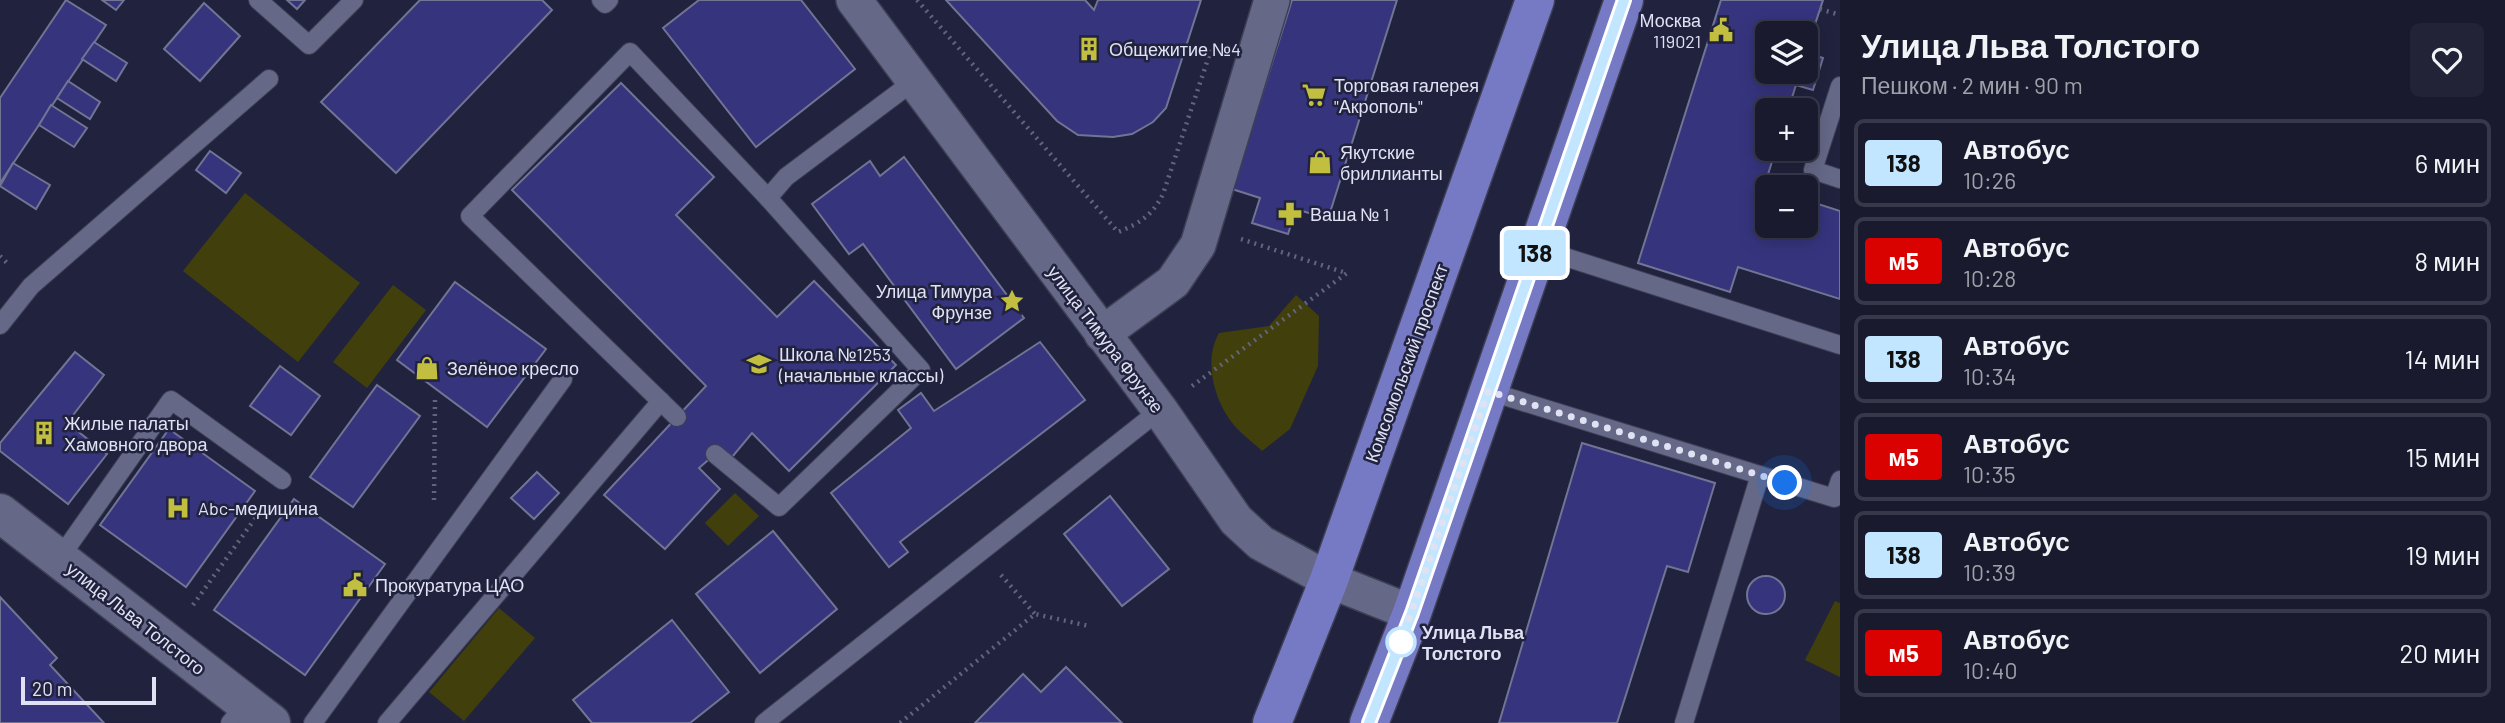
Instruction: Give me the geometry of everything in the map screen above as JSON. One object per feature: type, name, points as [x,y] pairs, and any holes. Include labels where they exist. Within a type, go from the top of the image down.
[{"type":"main road","name":"Комсомольский проспект","points":[[1272,723],[1329,580],[1535,0]]},
{"type":"main road","points":[[1369,723],[1412,613],[1624,0]]},
{"type":"street","name":"улица Тимура Фрунзе","points":[[854,0],[1160,410],[1236,520],[1261,543],[1329,580],[1412,613]]},
{"type":"street","points":[[1102,334],[1173,282],[1198,245],[1272,0]]},
{"type":"street","name":"улица Льва Толстого","points":[[0,513],[249,716]]},
{"type":"lane","points":[[258,0],[309,45],[355,0]]},
{"type":"lane","points":[[601,0],[605,4],[609,0]]},
{"type":"lane","points":[[677,417],[470,216],[630,52],[768,198],[921,370],[779,507],[715,454]]},
{"type":"lane","points":[[0,325],[31,286],[270,79]]},
{"type":"lane","points":[[768,198],[786,177],[914,81]]},
{"type":"lane","points":[[1840,86],[1814,170],[1840,179]]},
{"type":"lane","points":[[1537,248],[1840,345]]},
{"type":"lane","points":[[313,723],[564,379]]},
{"type":"lane","points":[[1488,391],[1834,498],[1840,480]]},
{"type":"lane","points":[[59,559],[171,400],[282,480]]},
{"type":"lane","points":[[387,723],[661,401]]},
{"type":"lane","points":[[764,723],[1160,410]]},
{"type":"lane","points":[[1685,723],[1760,475]]},
{"type":"path","points":[[917,0],[1118,232],[1141,222],[1154,212],[1163,194],[1214,39]]},
{"type":"path","points":[[1820,9],[1840,15]]},
{"type":"path","points":[[1160,410],[1347,273],[1203,227]]},
{"type":"path","points":[[435,399],[434,501],[459,520]]},
{"type":"path","points":[[193,605],[282,480]]},
{"type":"path","points":[[982,551],[1035,614],[1089,626]]},
{"type":"path","points":[[900,723],[1035,614]]},
{"type":"shaded area","points":[[245,193],[360,283],[298,362],[183,271]]},
{"type":"shaded area","points":[[393,285],[426,310],[367,388],[333,362]]},
{"type":"shaded area","points":[[1296,295],[1319,316],[1318,366],[1290,429],[1262,451],[1230,420],[1219,400],[1211,366],[1214,343],[1219,333],[1269,326]]},
{"type":"shaded area","points":[[735,493],[759,516],[728,546],[705,523]]},
{"type":"shaded area","points":[[1835,601],[1840,603],[1840,677],[1805,660]]},
{"type":"shaded area","points":[[499,608],[535,638],[464,721],[429,692]]},
{"type":"building","points":[[66,0],[106,25],[0,183],[0,98]]},
{"type":"building","points":[[102,0],[124,0],[116,10]]},
{"type":"building","points":[[287,0],[305,0],[297,9]]},
{"type":"building","points":[[420,0],[542,0],[552,10],[396,173],[321,102]]},
{"type":"building","points":[[699,0],[801,0],[855,69],[756,147],[663,28]]},
{"type":"building","name":"Общежитие №4","points":[[946,0],[1085,0],[1094,10],[1098,0],[1201,0],[1166,108],[1153,122],[1132,134],[1113,137],[1078,135],[1057,121]]},
{"type":"building","name":"Торговая галерея \"Акрополь\"","points":[[1292,0],[1397,0],[1328,219],[1296,209],[1288,234],[1252,223],[1260,198],[1232,189]]},
{"type":"building","points":[[1721,0],[1823,0],[1816,21],[1755,21],[1755,84],[1815,84],[1813,90],[1796,85],[1792,98],[1755,98],[1755,161],[1772,161],[1768,175],[1755,175],[1755,238],[1818,238],[1818,204],[1840,211],[1840,299],[1738,267],[1730,292],[1638,263]]},
{"type":"building","points":[[204,3],[240,36],[200,81],[164,49]]},
{"type":"building","points":[[94,42],[127,63],[116,81],[82,59]]},
{"type":"building","points":[[1818,57],[1823,58],[1818,74]]},
{"type":"building","points":[[68,81],[100,102],[90,119],[57,98]]},
{"type":"building","points":[[621,83],[714,177],[676,215],[777,317],[814,281],[896,365],[789,471],[752,433],[733,456],[715,454],[699,468],[720,489],[665,549],[604,495],[706,386],[512,190]]},
{"type":"building","points":[[51,105],[87,128],[74,147],[39,125]]},
{"type":"building","points":[[210,151],[241,173],[226,193],[196,170]]},
{"type":"building","points":[[904,157],[1024,318],[956,369],[863,244],[849,254],[812,204],[870,161],[880,176]]},
{"type":"building","points":[[13,163],[50,185],[36,209],[0,186]]},
{"type":"building","points":[[455,282],[546,349],[487,427],[397,360]]},
{"type":"building","points":[[1040,342],[1085,400],[900,542],[908,552],[889,567],[831,493],[911,428],[898,410],[921,393],[934,411]]},
{"type":"building","name":"Жилые палаты Хамовного двора","points":[[75,352],[104,375],[67,423],[107,454],[68,504],[0,451],[0,443]]},
{"type":"building","points":[[280,366],[320,396],[291,435],[250,406]]},
{"type":"building","points":[[377,385],[420,416],[353,507],[310,477]]},
{"type":"building","name":"Abc-медицина","points":[[169,429],[255,491],[186,587],[100,525]]},
{"type":"building","points":[[1582,443],[1715,483],[1688,572],[1667,566],[1617,723],[1499,723]]},
{"type":"building","points":[[537,472],[559,493],[534,519],[511,498]]},
{"type":"building","points":[[1110,496],[1169,569],[1122,606],[1064,534]]},
{"type":"building","points":[[294,499],[385,564],[305,675],[214,610]]},
{"type":"building","points":[[773,531],[837,609],[760,673],[696,594]]},
{"type":"building","points":[[1766,576],[1779,582],[1785,595],[1779,608],[1766,614],[1753,608],[1747,595],[1753,582]]},
{"type":"building","points":[[0,597],[57,658],[50,665],[104,723],[0,723]]},
{"type":"building","points":[[672,620],[729,692],[690,723],[592,723],[573,700]]},
{"type":"building","points":[[1066,667],[1122,723],[975,723],[1023,674],[1041,692]]},
{"type":"bus line","name":"138","points":[[1369,723],[1412,613],[1624,0]]},
{"type":"place","name":"Москва 119021","points":[[1721,30]]},
{"type":"place","name":"Общежитие №4","points":[[1089,49]]},
{"type":"place","name":"Торговая галерея \"Акрополь\"","points":[[1314,95]]},
{"type":"place","name":"Якутские бриллианты","points":[[1320,162]]},
{"type":"place","name":"Ваша № 1","points":[[1290,214]]},
{"type":"place","name":"Улица Тимура Фрунзе","points":[[1012,301]]},
{"type":"place","name":"Школа №1253 (начальные классы)","points":[[759,364]]},
{"type":"place","name":"Зелёное кресло","points":[[427,368]]},
{"type":"place","name":"Жилые палаты Хамовного двора","points":[[44,433]]},
{"type":"place","name":"Abc-медицина","points":[[178,508]]},
{"type":"place","name":"Прокуратура ЦАО","points":[[355,585]]},
{"type":"place","name":"Улица Льва Толстого","points":[[1401,642]]},
{"type":"route","points":[[1401,642],[1488,391],[1785,483]]}]
